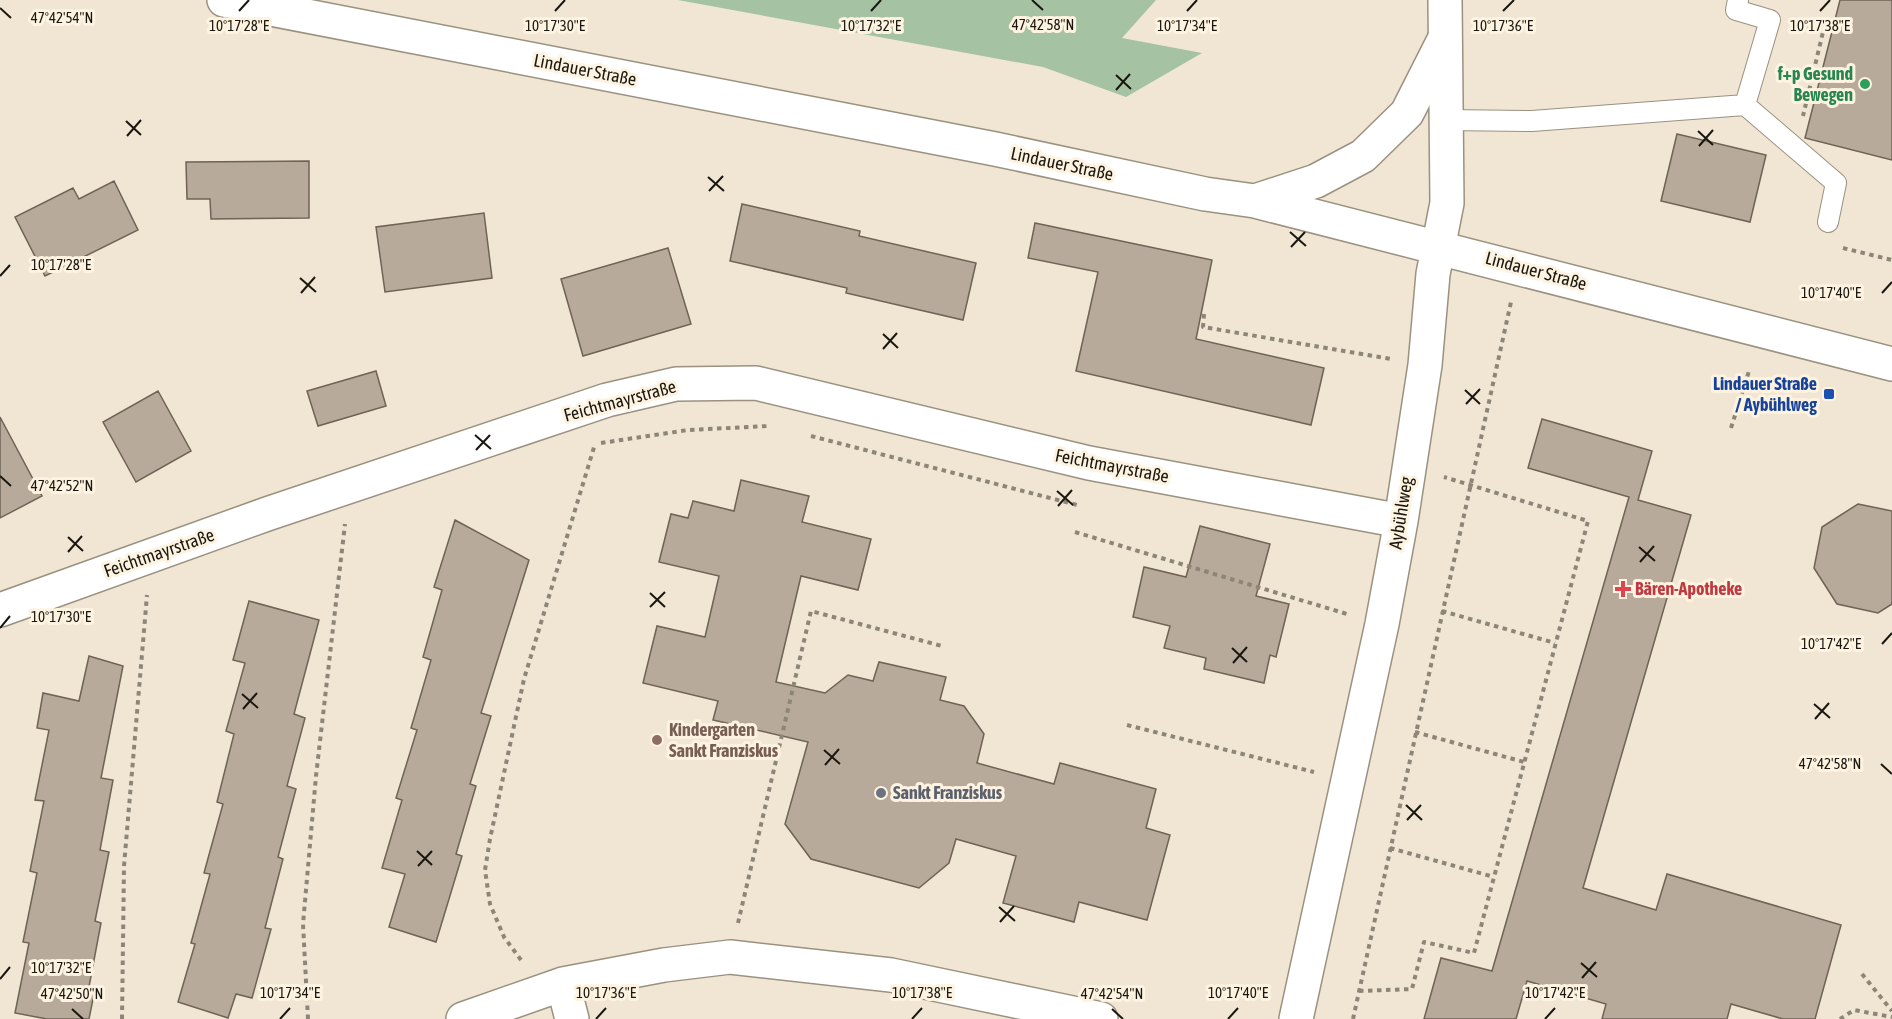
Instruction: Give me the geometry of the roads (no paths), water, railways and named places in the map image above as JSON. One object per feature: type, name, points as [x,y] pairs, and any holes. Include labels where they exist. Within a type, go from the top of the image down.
[{"type":"street","name":"Lindauer Straße","points":[[224,0],[995,149],[1205,194],[1256,201],[1440,246],[1892,364]]},
{"type":"street","name":"Aybühlweg","points":[[1296,1019],[1382,624],[1401,521],[1425,365],[1433,274],[1448,203],[1444,0]]},
{"type":"street","points":[[1256,201],[1316,181],[1363,156],[1407,113],[1445,38]]},
{"type":"street","name":"Feichtmayrstraße","points":[[0,610],[344,488],[607,400],[676,384],[756,383],[1089,463],[1401,521]]},
{"type":"street","points":[[463,1019],[548,989],[664,965],[730,957],[891,975],[1101,1019]]},
{"type":"street","points":[[548,989],[572,1019]]},
{"type":"lane","points":[[1738,0],[1736,10],[1770,20],[1745,105]]},
{"type":"lane","points":[[1446,120],[1532,121],[1745,105],[1836,183],[1828,222]]},
{"type":"place","name":"f+p Gesund Bewegen","points":[[1865,84]]},
{"type":"place","name":"Lindauer Straße / Aybühlweg","points":[[1829,394]]},
{"type":"place","name":"Bären-Apotheke","points":[[1623,589]]},
{"type":"place","name":"Kindergarten Sankt Franziskus","points":[[657,740]]},
{"type":"place","name":"Sankt Franziskus","points":[[881,793]]}]
